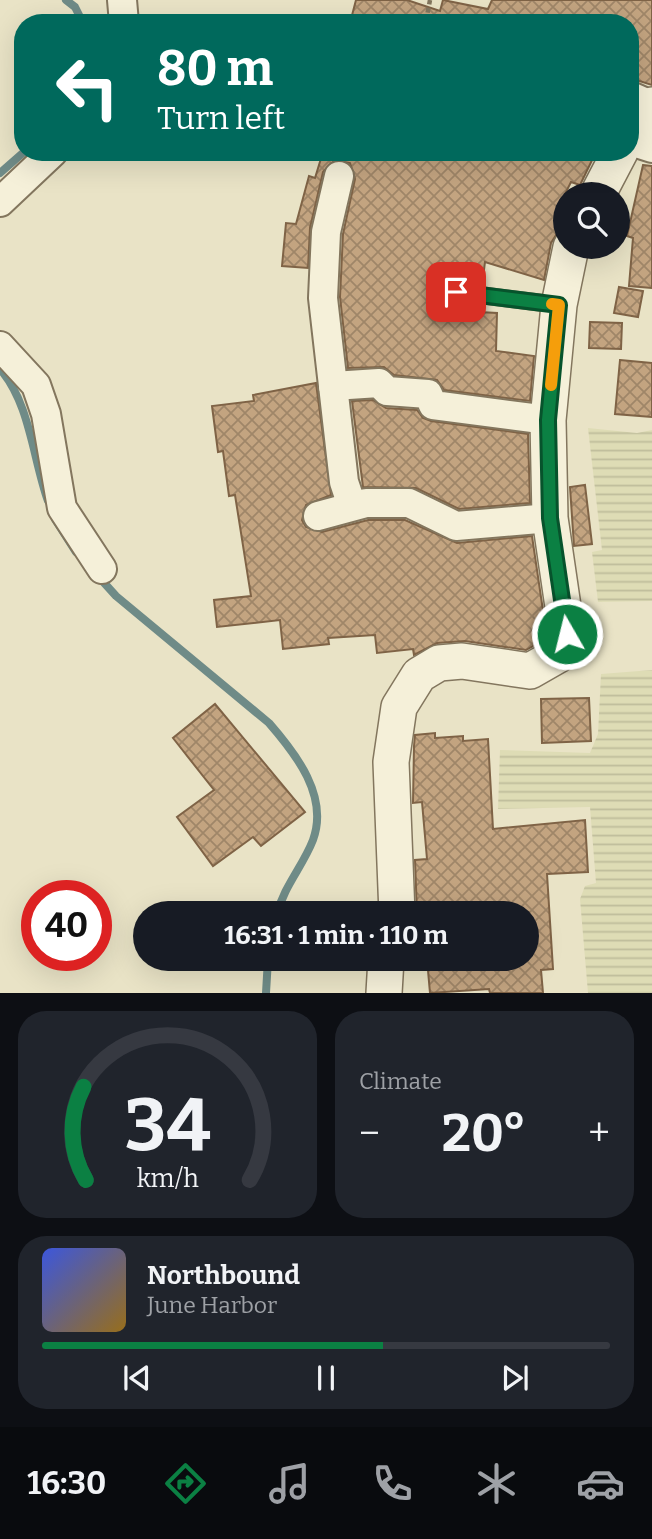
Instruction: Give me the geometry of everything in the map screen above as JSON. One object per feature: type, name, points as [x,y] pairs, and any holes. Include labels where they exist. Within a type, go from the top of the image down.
[{"type":"street","points":[[639,123],[652,105]]},
{"type":"street","points":[[0,202],[43,161]]},
{"type":"street","points":[[604,182],[615,161]]},
{"type":"street","points":[[339,176],[326,232],[323,298],[344,482],[352,506]]},
{"type":"street","points":[[396,901],[391,762],[399,707],[419,675],[439,663],[463,661],[530,671],[558,655],[567,634],[550,518],[548,420],[559,305],[569,259]]},
{"type":"street","points":[[0,346],[36,385],[46,414],[62,508],[102,569]]},
{"type":"street","points":[[333,386],[379,383],[387,391],[428,394],[433,405],[548,420]]},
{"type":"street","points":[[318,516],[366,503],[409,503],[456,526],[471,527],[550,518]]},
{"type":"street","points":[[384,993],[385,971]]},
{"type":"lane","points":[[456,292],[559,305]]},
{"type":"shaded area","points":[[588,428],[637,433],[652,430],[652,601],[598,602],[592,552],[602,550]]},
{"type":"shaded area","points":[[652,670],[652,993],[588,993],[580,899],[585,886],[596,883],[590,807],[498,809],[500,750],[590,753],[598,734],[601,674]]},
{"type":"building","points":[[356,0],[407,0],[440,11],[443,0],[488,9],[492,0],[652,0],[652,85],[639,81],[639,14],[352,14]]},
{"type":"building","points":[[320,161],[334,161],[323,172],[310,228],[308,268],[282,266],[286,223],[296,224],[309,176],[315,178]]},
{"type":"building","points":[[340,161],[592,161],[581,182],[553,182],[553,240],[544,280],[485,262],[482,286],[457,282],[447,290],[451,300],[480,305],[479,312],[497,313],[496,351],[534,356],[530,401],[444,390],[437,380],[394,375],[384,367],[348,368],[340,297],[343,234],[355,179],[350,163]]},
{"type":"building","points":[[643,165],[652,166],[652,288],[629,286],[633,238],[630,237],[630,223]]},
{"type":"building","points":[[619,287],[643,291],[638,317],[614,313]]},
{"type":"building","points":[[590,322],[622,323],[621,349],[589,348]]},
{"type":"building","points":[[620,360],[652,363],[652,417],[615,414]]},
{"type":"building","points":[[316,383],[331,495],[306,505],[302,520],[306,527],[322,532],[368,520],[405,520],[457,543],[532,536],[546,631],[542,641],[526,650],[465,641],[437,643],[414,655],[413,649],[377,653],[375,635],[328,638],[329,644],[283,649],[280,620],[217,627],[214,600],[251,596],[235,495],[229,496],[223,451],[218,452],[212,406],[254,401],[253,395]]},
{"type":"building","points":[[373,400],[386,408],[417,410],[423,418],[431,421],[528,434],[530,503],[459,509],[416,488],[363,487],[352,401]]},
{"type":"building","points":[[585,485],[592,544],[574,546],[570,487]]},
{"type":"building","points":[[589,698],[591,741],[542,743],[541,699]]},
{"type":"building","points":[[215,704],[305,812],[261,846],[253,837],[213,866],[177,817],[214,790],[173,738]]},
{"type":"building","points":[[435,733],[435,738],[463,736],[463,741],[488,739],[493,829],[585,820],[588,872],[547,874],[553,969],[541,970],[543,993],[490,993],[489,989],[430,993],[428,971],[539,971],[539,901],[417,901],[415,860],[427,859],[422,802],[413,803],[415,735]]},
{"type":"waterway","points":[[66,0],[78,14]]},
{"type":"waterway","points":[[0,173],[14,161]]},
{"type":"waterway","points":[[0,369],[18,398],[48,501]]},
{"type":"waterway","points":[[55,519],[76,552]]},
{"type":"waterway","points":[[97,575],[116,596],[269,723],[299,762],[313,792],[317,824],[309,849],[282,901]]},
{"type":"waterway","points":[[266,993],[267,971]]},
{"type":"slow traffic","points":[[551,385],[559,305],[552,304]]},
{"type":"route","points":[[456,292],[559,305],[548,420],[550,518],[567,634]]}]
